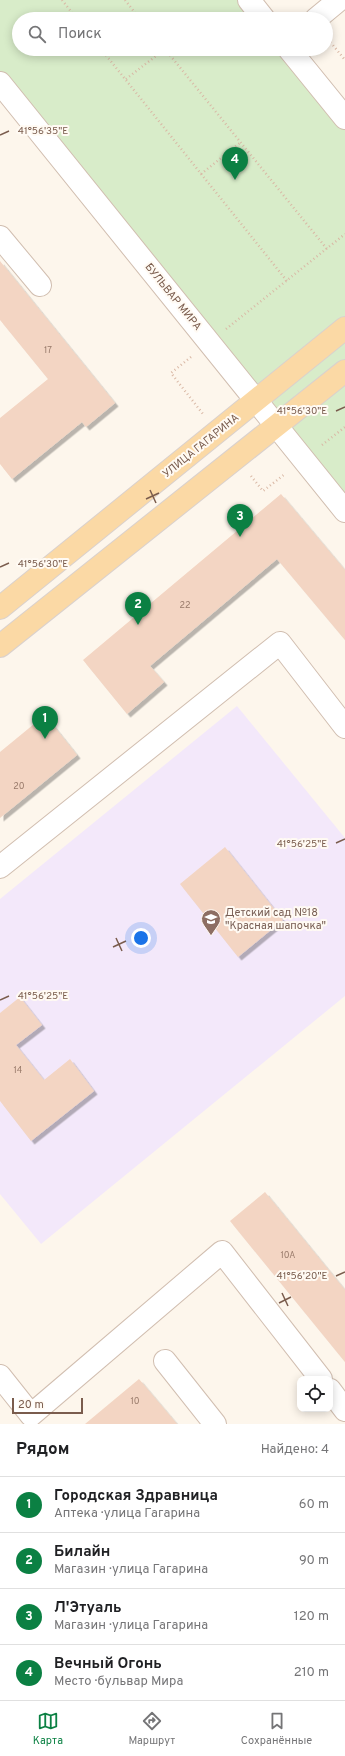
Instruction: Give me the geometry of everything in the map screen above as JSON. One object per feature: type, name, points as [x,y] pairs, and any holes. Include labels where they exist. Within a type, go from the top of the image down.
[{"type":"main road","name":"УЛИЦА ГАГАРИНА","points":[[0,608],[345,328]]},
{"type":"main road","points":[[0,646],[345,371]]},
{"type":"street","points":[[249,0],[258,12]]},
{"type":"street","points":[[324,12],[339,0]]},
{"type":"street","points":[[295,56],[345,118]]},
{"type":"street","name":"БУЛЬВАР МИРА","points":[[0,83],[345,511]]},
{"type":"street","points":[[0,237],[40,285]]},
{"type":"street","points":[[0,867],[280,643],[345,727]]},
{"type":"street","points":[[0,1376],[31,1415],[222,1252],[319,1376]]},
{"type":"street","points":[[165,1361],[215,1424]]},
{"type":"street","points":[[333,1394],[345,1410]]},
{"type":"path","points":[[62,0],[71,12]]},
{"type":"path","points":[[125,0],[134,12]]},
{"type":"path","points":[[333,45],[345,60]]},
{"type":"path","points":[[107,56],[287,280]]},
{"type":"path","points":[[126,79],[156,56]]},
{"type":"path","points":[[171,56],[326,249]]},
{"type":"path","points":[[201,174],[241,142]]},
{"type":"path","points":[[171,373],[345,234]]},
{"type":"path","points":[[303,460],[345,427]]},
{"type":"shaded area","name":"Детский сад №18 \"Красная шапочка\"","points":[[237,706],[345,838],[345,996],[41,1244],[0,1194],[0,899]]},
{"type":"green space","points":[[0,0],[249,0],[258,12],[12,12],[12,56],[295,56],[345,118],[345,511],[0,83]]},
{"type":"building","points":[[0,261],[115,403],[86,427],[82,422],[12,479],[0,464],[0,418],[48,379],[0,320]]},
{"type":"building","points":[[281,494],[345,570],[345,640],[277,559],[150,666],[164,682],[127,714],[83,660]]},
{"type":"building","points":[[45,715],[77,755],[0,818],[0,752]]},
{"type":"building","points":[[225,847],[283,920],[238,957],[180,884]]},
{"type":"building","points":[[20,997],[42,1025],[16,1045],[44,1080],[70,1059],[94,1091],[31,1141],[0,1101],[0,1013]]},
{"type":"building","points":[[265,1192],[345,1290],[345,1362],[230,1221]]},
{"type":"building","points":[[139,1379],[177,1424],[85,1424]]},
{"type":"place","name":"Вечный Огонь","points":[[235,180]]},
{"type":"place","name":"Л'Этуаль","points":[[240,537]]},
{"type":"place","name":"Билайн","points":[[138,625]]},
{"type":"place","name":"Городская Здравница","points":[[45,739]]},
{"type":"place","name":"Детский сад №18 \"Красная шапочка\"","points":[[211,936]]}]
